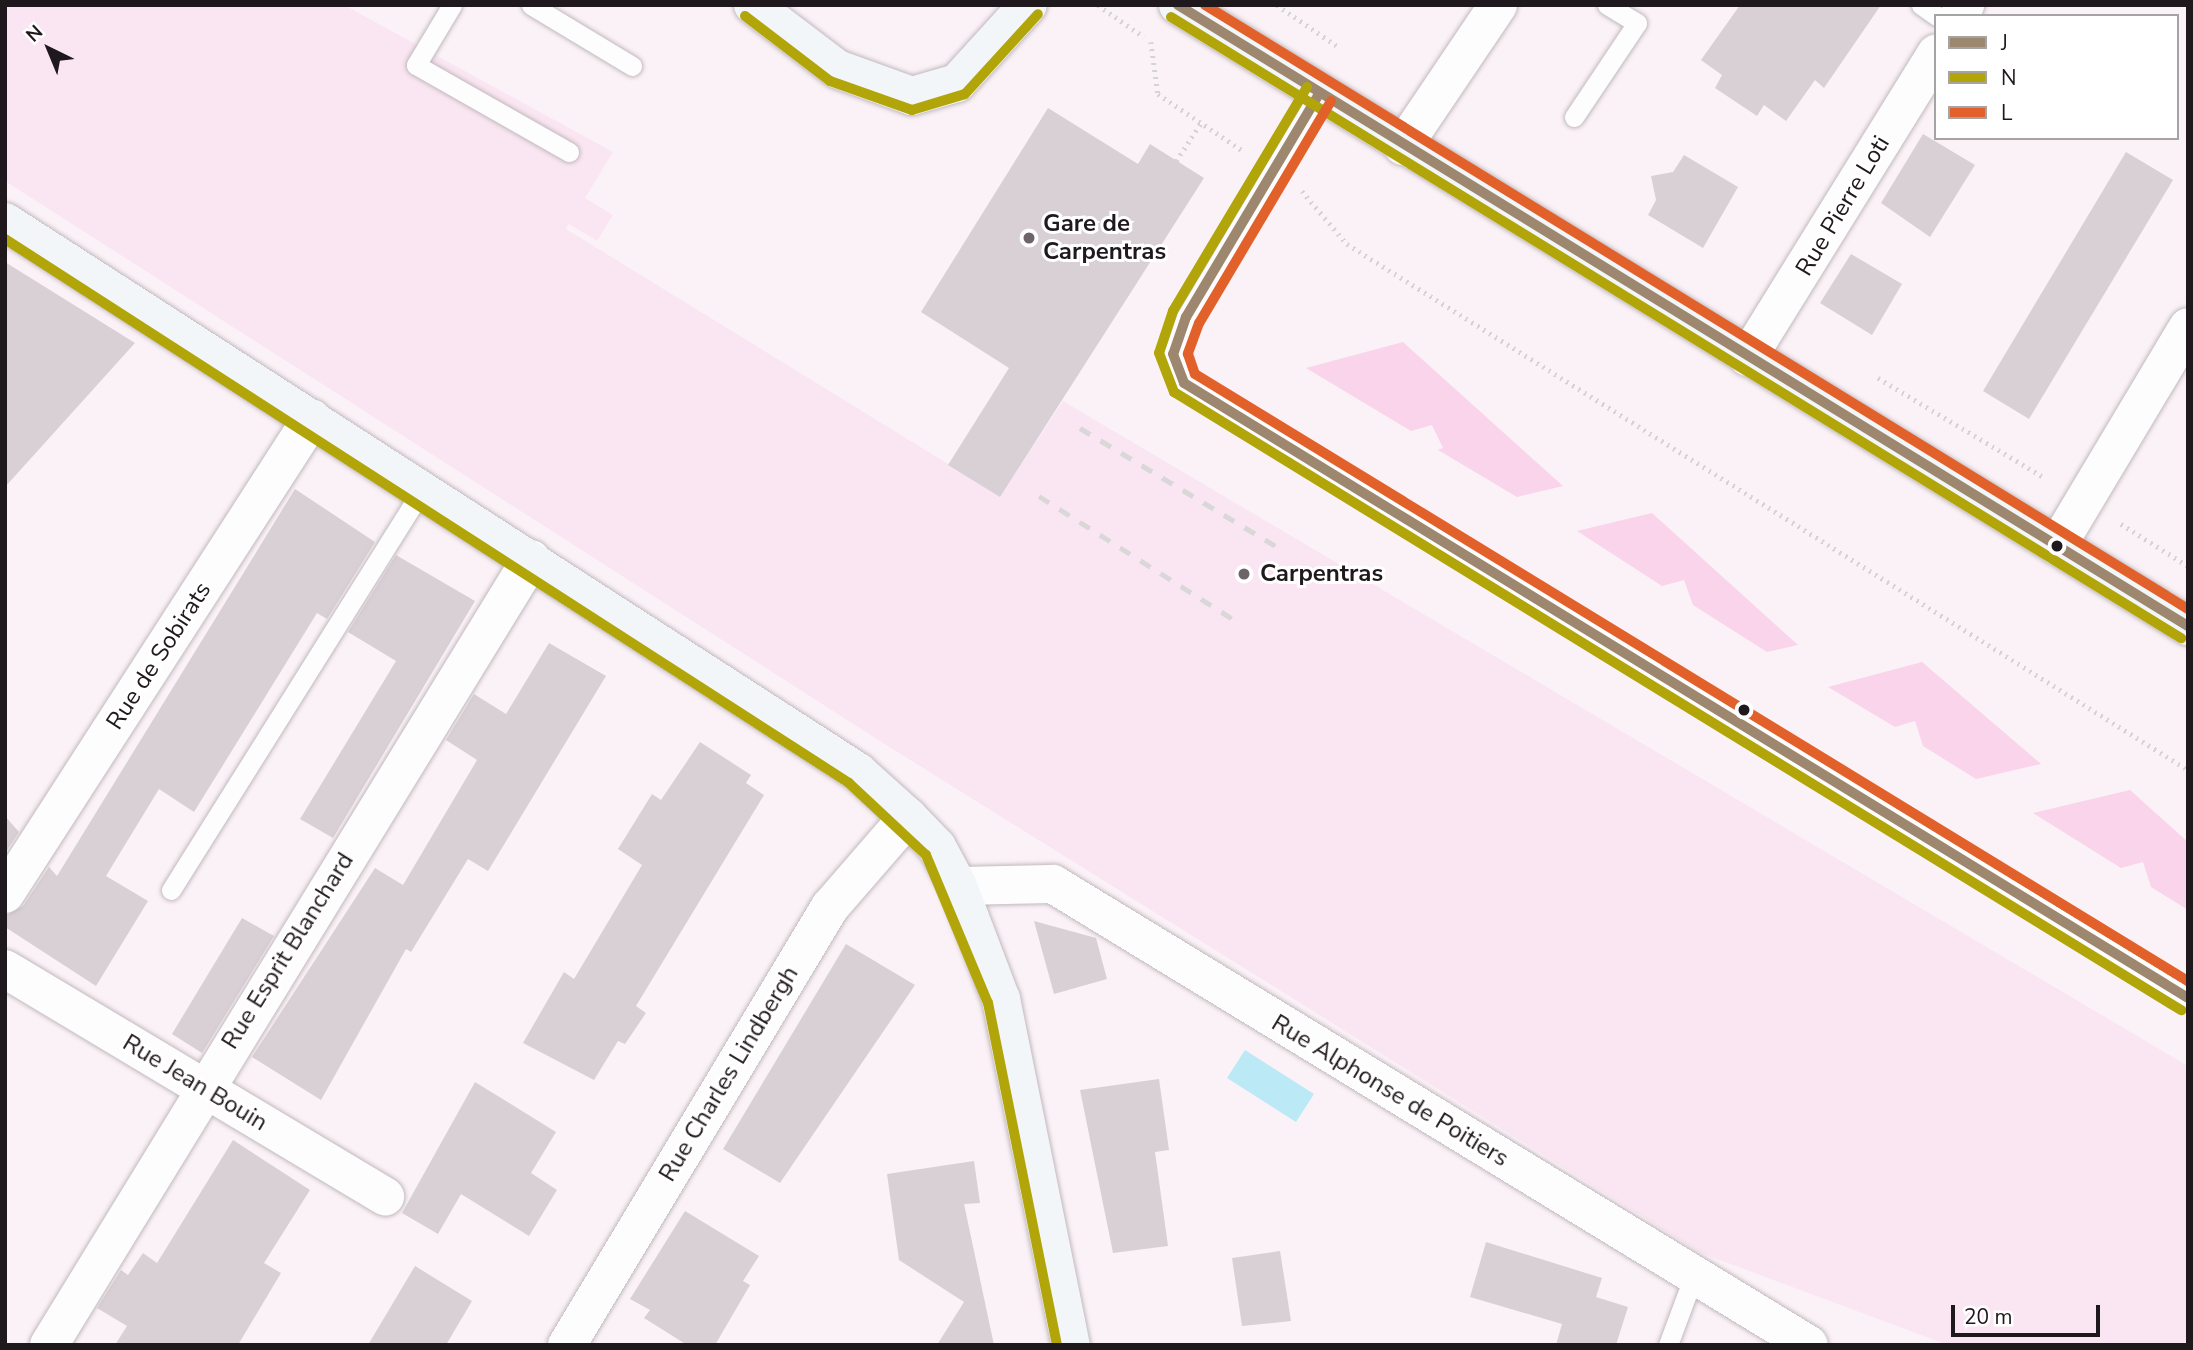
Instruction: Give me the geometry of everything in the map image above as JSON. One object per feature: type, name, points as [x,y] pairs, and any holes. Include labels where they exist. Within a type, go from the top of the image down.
[{"type":"street","points":[[753,5],[837,69],[912,96],[957,83],[1028,5]]},
{"type":"street","points":[[1178,5],[1403,146],[2188,626]]},
{"type":"street","points":[[1403,146],[1498,5]]},
{"type":"street","name":"Rue Pierre Loti","points":[[1748,357],[1934,57]]},
{"type":"street","points":[[5,222],[423,489],[858,772],[937,847],[958,886],[1001,999],[1071,1345]]},
{"type":"street","points":[[2057,546],[2188,327]]},
{"type":"street","name":"Rue de Sobirats","points":[[5,894],[312,418]]},
{"type":"street","name":"Rue Esprit Blanchard","points":[[49,1345],[203,1089],[531,559]]},
{"type":"street","name":"Rue Charles Lindbergh","points":[[567,1345],[830,907],[908,817]]},
{"type":"street","name":"Rue Alphonse de Poitiers","points":[[958,886],[1053,884],[1809,1345]]},
{"type":"street","name":"Rue Jean Bouin","points":[[5,969],[385,1196]]},
{"type":"lane","points":[[452,5],[416,65],[569,152]]},
{"type":"lane","points":[[531,5],[632,66]]},
{"type":"lane","points":[[1574,117],[1637,23],[1607,5]]},
{"type":"lane","points":[[1319,94],[1186,317],[1173,354],[1184,383],[2188,998]]},
{"type":"lane","points":[[172,890],[423,489]]},
{"type":"lane","points":[[1668,1345],[1694,1275]]},
{"type":"path","points":[[1098,5],[1152,42],[1158,94],[1298,185],[1347,244],[2188,770]]},
{"type":"path","points":[[1177,161],[1201,123]]},
{"type":"path","points":[[1073,268],[1100,283]]},
{"type":"path","points":[[1869,373],[2057,486]]},
{"type":"path","points":[[1030,450],[1005,434],[1036,384]]},
{"type":"path","points":[[2114,520],[2188,566]]},
{"type":"shaded area","points":[[5,5],[344,5],[613,152],[585,198],[613,215],[597,241],[569,224],[566,229],[1000,496],[1063,401],[2188,1066],[2188,1345],[1948,1345],[1701,1253],[883,743],[5,181]]},
{"type":"shaded area","points":[[1403,342],[1563,486],[1517,497],[1438,450],[1443,448],[1432,425],[1411,431],[1306,368]]},
{"type":"shaded area","points":[[1652,513],[1798,645],[1767,652],[1693,605],[1684,580],[1662,586],[1577,531]]},
{"type":"shaded area","points":[[1922,662],[2041,764],[1976,779],[1923,746],[1915,721],[1895,727],[1828,687]]},
{"type":"shaded area","points":[[2130,790],[2188,842],[2188,910],[2151,887],[2143,862],[2121,868],[2033,813]]},
{"type":"water","points":[[1245,1050],[1314,1094],[1296,1122],[1227,1078]]},
{"type":"building","points":[[1740,5],[1881,5],[1824,88],[1815,80],[1786,121],[1764,105],[1757,116],[1715,88],[1722,75],[1701,60]]},
{"type":"building","points":[[1048,108],[1138,164],[1150,144],[1204,178],[1000,497],[948,465],[1009,368],[921,312]]},
{"type":"building","points":[[1923,134],[1975,165],[1930,237],[1881,203]]},
{"type":"building","points":[[2126,152],[2173,180],[2029,419],[1983,391]]},
{"type":"building","points":[[1684,155],[1738,187],[1703,248],[1648,215],[1656,200],[1651,176],[1673,172]]},
{"type":"building","points":[[1851,254],[1902,284],[1872,335],[1820,303]]},
{"type":"building","points":[[5,262],[135,343],[5,487]]},
{"type":"building","points":[[295,489],[375,542],[327,619],[317,613],[194,812],[159,789],[106,876],[148,901],[96,986],[5,927],[5,916],[23,906],[49,867],[57,876]]},
{"type":"building","points":[[396,555],[475,601],[333,838],[300,819],[396,661],[348,632]]},
{"type":"building","points":[[549,643],[606,676],[488,871],[468,859],[411,952],[406,949],[321,1100],[252,1057],[375,868],[403,885],[477,760],[446,740],[474,694],[506,714]]},
{"type":"building","points":[[700,742],[751,775],[746,783],[764,795],[636,1006],[646,1013],[625,1044],[618,1041],[594,1080],[523,1043],[564,972],[574,979],[642,865],[618,849],[652,794],[661,800]]},
{"type":"building","points":[[5,816],[19,832],[5,853]]},
{"type":"building","points":[[242,918],[274,936],[202,1053],[172,1034]]},
{"type":"building","points":[[1034,921],[1096,938],[1107,979],[1054,994]]},
{"type":"building","points":[[846,944],[915,985],[780,1183],[723,1149]]},
{"type":"building","points":[[1159,1079],[1169,1150],[1155,1152],[1168,1246],[1113,1253],[1080,1090]]},
{"type":"building","points":[[475,1082],[556,1132],[531,1173],[557,1190],[529,1236],[461,1194],[438,1234],[402,1213]]},
{"type":"building","points":[[233,1140],[310,1190],[264,1263],[281,1273],[238,1345],[115,1345],[127,1326],[97,1308],[121,1270],[128,1275],[143,1253],[157,1263]]},
{"type":"building","points":[[974,1161],[980,1203],[964,1204],[994,1345],[937,1345],[964,1302],[899,1260],[887,1174]]},
{"type":"building","points":[[685,1211],[759,1256],[743,1281],[750,1285],[715,1345],[687,1345],[644,1318],[650,1310],[630,1299]]},
{"type":"building","points":[[1486,1242],[1602,1278],[1596,1297],[1628,1307],[1616,1345],[1556,1345],[1562,1324],[1470,1297]]},
{"type":"building","points":[[1280,1251],[1291,1321],[1242,1326],[1232,1258]]},
{"type":"building","points":[[415,1266],[472,1301],[446,1345],[368,1345]]},
{"type":"railway","points":[[1080,428],[1282,550]]},
{"type":"railway","points":[[1039,496],[1236,621]]},
{"type":"transit line","name":"J","points":[[1178,5],[2188,626]]},
{"type":"transit line","name":"L","points":[[1205,5],[2188,609]]},
{"type":"transit line","name":"N","points":[[745,16],[830,81],[912,110],[965,94],[1038,14]]},
{"type":"transit line","name":"N","points":[[1171,17],[2181,638]]},
{"type":"transit line","name":"N","points":[[1307,87],[1173,311],[1159,353],[1174,392],[2181,1010]]},
{"type":"transit line","name":"J","points":[[1319,94],[1186,317],[1173,354],[1184,383],[2188,998]]},
{"type":"transit line","name":"L","points":[[1331,101],[1199,323],[1188,354],[1195,374],[2188,981]]},
{"type":"transit line","name":"N","points":[[5,239],[849,783],[926,855],[988,1003],[1057,1345]]},
{"type":"place","name":"Gare de Carpentras","points":[[1029,238]]},
{"type":"place","name":"Carpentras","points":[[1244,574]]}]
